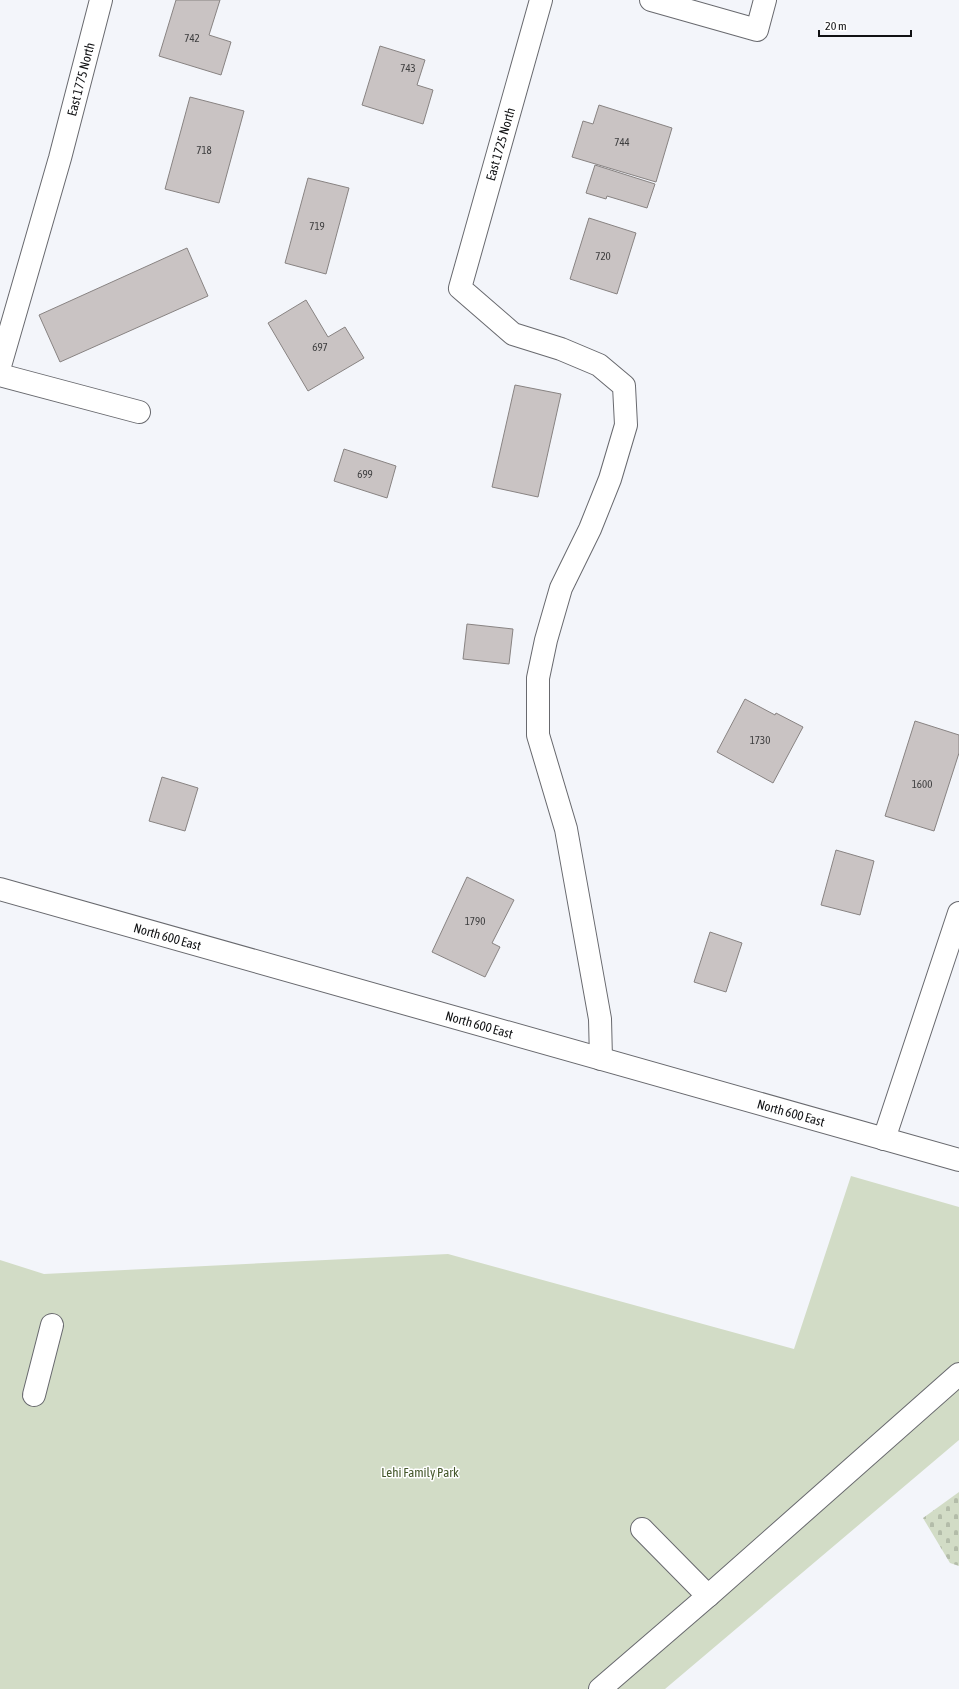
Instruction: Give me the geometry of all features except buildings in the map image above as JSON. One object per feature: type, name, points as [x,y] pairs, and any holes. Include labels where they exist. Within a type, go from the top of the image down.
[{"type":"street","name":"East 1775 North","points":[[0,366],[60,158],[101,0]]},
{"type":"street","name":"East 1725 North","points":[[541,0],[460,288],[513,334],[561,349],[599,365],[624,386],[626,425],[610,479],[590,530],[561,588],[546,640],[538,678],[538,735],[566,829],[600,1020],[601,1059]]},
{"type":"street","points":[[651,0],[757,30],[765,0]]},
{"type":"street","points":[[0,375],[139,412]]},
{"type":"street","name":"North 600 East","points":[[0,889],[959,1160]]},
{"type":"street","points":[[884,1139],[959,913]]},
{"type":"street","points":[[34,1395],[52,1325]]},
{"type":"street","points":[[600,1689],[708,1596],[959,1374]]},
{"type":"street","points":[[642,1529],[708,1596]]},
{"type":"green space","name":"Lehi Family Park","points":[[851,1176],[959,1207],[959,1440],[665,1689],[0,1689],[0,1260],[44,1274],[448,1254],[794,1349]]},
{"type":"green space","points":[[959,1492],[959,1566],[950,1563],[923,1518]]}]
